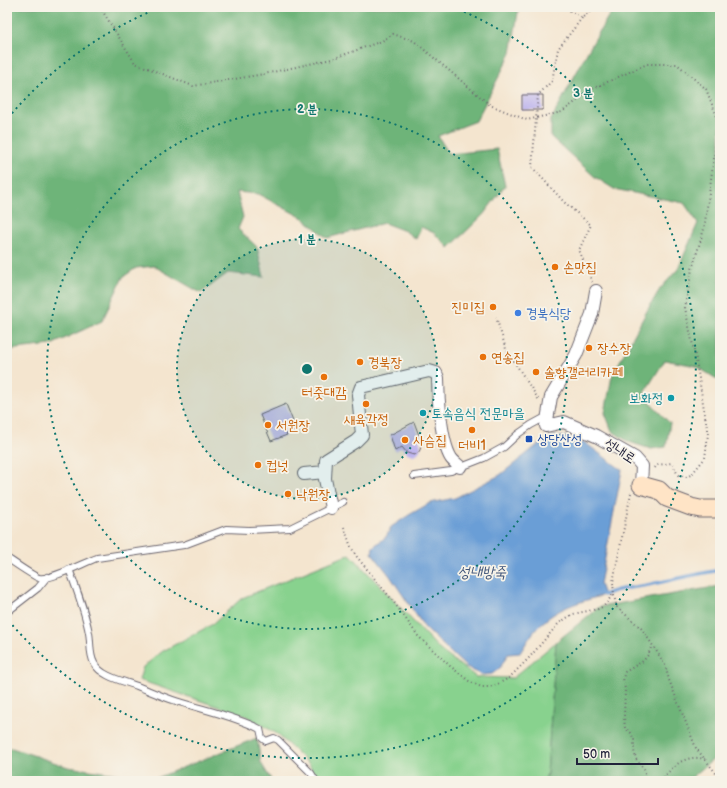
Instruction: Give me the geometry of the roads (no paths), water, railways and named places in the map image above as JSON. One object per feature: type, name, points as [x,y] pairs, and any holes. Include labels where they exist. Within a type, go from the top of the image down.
[{"type":"street","points":[[546,426],[551,397],[576,355],[592,314],[596,291]]},
{"type":"street","points":[[331,508],[326,490],[326,460],[356,441],[362,435],[358,395],[361,387],[429,371],[436,373],[438,378],[440,414],[446,447],[451,458],[460,467]]},
{"type":"street","name":"성내로","points":[[546,426],[564,422],[596,436],[635,458],[642,466],[637,486]]},
{"type":"street","points":[[304,474],[325,472]]},
{"type":"street","points":[[637,486],[659,490],[667,498],[691,507],[720,509]]},
{"type":"lane","points":[[414,476],[451,470],[484,458],[504,447],[518,434],[542,419],[546,426]]},
{"type":"lane","points":[[7,558],[39,578],[47,577],[98,558],[114,554],[184,545],[226,529],[249,530],[290,528],[343,502]]},
{"type":"lane","points":[[68,570],[83,609],[90,634],[90,649],[94,664],[100,669],[121,680],[159,696],[232,718],[260,729],[262,738],[266,740],[274,738],[278,740],[311,773],[316,781]]},
{"type":"lane","points":[[7,612],[38,588],[47,577]]},
{"type":"water","name":"성내방죽","points":[[552,436],[567,437],[584,442],[622,470],[600,584],[604,595],[568,606],[545,620],[535,630],[520,653],[508,654],[500,668],[492,674],[481,675],[465,666],[425,628],[390,576],[372,553],[373,547],[386,537],[391,527],[409,515],[430,503],[455,498],[500,475],[539,444]]},
{"type":"waterway","points":[[600,593],[604,595],[622,589],[720,570]]},
{"type":"place","name":"손맛집","points":[[555,267]]},
{"type":"place","name":"진미집","points":[[493,307]]},
{"type":"place","name":"경북식당","points":[[518,313]]},
{"type":"place","name":"장수장","points":[[589,348]]},
{"type":"place","name":"연송집","points":[[483,357]]},
{"type":"place","name":"경북장","points":[[360,362]]},
{"type":"place","name":"솔향갤러리카페","points":[[536,372]]},
{"type":"place","name":"터줏대감","points":[[324,377]]},
{"type":"place","name":"보화정","points":[[671,398]]},
{"type":"place","name":"새육각정","points":[[366,404]]},
{"type":"place","name":"토속음식 전문마을","points":[[423,413]]},
{"type":"place","name":"서원장","points":[[268,425]]},
{"type":"place","name":"더비1","points":[[472,430]]},
{"type":"place","name":"상당산성","points":[[529,439]]},
{"type":"place","name":"사슴집","points":[[405,440]]},
{"type":"place","name":"컵넛","points":[[258,465]]},
{"type":"place","name":"낙원장","points":[[288,494]]}]
